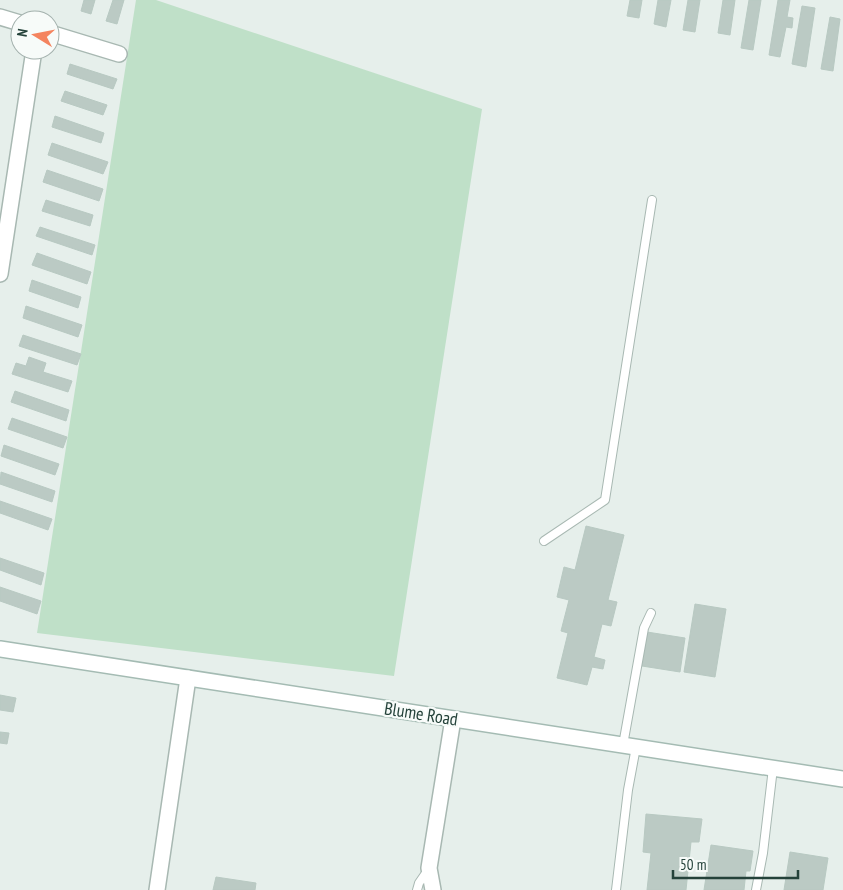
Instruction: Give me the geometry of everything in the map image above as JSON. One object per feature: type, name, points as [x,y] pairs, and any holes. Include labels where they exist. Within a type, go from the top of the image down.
[{"type":"street","points":[[60,36],[119,54]]},
{"type":"street","points":[[0,274],[4,224],[32,60]]},
{"type":"street","name":"Blume Road","points":[[0,650],[843,779]]},
{"type":"street","points":[[157,890],[188,678]]},
{"type":"street","points":[[433,890],[429,868],[453,719]]},
{"type":"lane","points":[[544,541],[605,500],[652,200]]},
{"type":"lane","points":[[616,890],[644,628],[651,613]]},
{"type":"lane","points":[[756,890],[773,768]]},
{"type":"lane","points":[[417,890],[419,883],[429,868]]},
{"type":"green space","points":[[136,0],[156,0],[482,109],[394,676],[37,633]]},
{"type":"building","points":[[84,0],[95,0],[91,14],[81,11]]},
{"type":"building","points":[[113,0],[124,0],[117,24],[106,21]]},
{"type":"building","points":[[630,0],[642,0],[639,18],[627,16]]},
{"type":"building","points":[[658,0],[671,0],[666,27],[654,24]]},
{"type":"building","points":[[688,0],[700,0],[695,32],[683,30]]},
{"type":"building","points":[[723,0],[735,0],[730,35],[718,33]]},
{"type":"building","points":[[749,0],[761,0],[753,50],[741,48]]},
{"type":"building","points":[[778,0],[790,0],[787,17],[793,18],[792,28],[786,27],[780,57],[769,55]]},
{"type":"building","points":[[802,6],[815,8],[806,67],[792,64]]},
{"type":"building","points":[[830,17],[840,19],[833,71],[821,69]]},
{"type":"building","points":[[70,64],[117,79],[113,89],[67,74]]},
{"type":"building","points":[[65,91],[107,105],[103,115],[61,101]]},
{"type":"building","points":[[55,116],[104,133],[101,143],[52,127]]},
{"type":"building","points":[[52,143],[108,162],[103,174],[48,155]]},
{"type":"building","points":[[47,170],[103,189],[99,201],[43,182]]},
{"type":"building","points":[[46,200],[93,215],[90,226],[42,211]]},
{"type":"building","points":[[40,227],[95,245],[92,255],[36,236]]},
{"type":"building","points":[[37,253],[91,272],[87,284],[32,265]]},
{"type":"building","points":[[32,280],[81,297],[78,308],[29,291]]},
{"type":"building","points":[[26,306],[82,325],[78,337],[23,318]]},
{"type":"building","points":[[23,335],[81,354],[77,365],[19,346]]},
{"type":"building","points":[[29,357],[46,363],[43,372],[72,381],[68,392],[12,374],[16,363],[26,366]]},
{"type":"building","points":[[15,391],[69,410],[66,421],[11,402]]},
{"type":"building","points":[[12,418],[67,437],[63,448],[8,429]]},
{"type":"building","points":[[4,445],[59,464],[55,475],[1,456]]},
{"type":"building","points":[[1,472],[55,491],[52,502],[0,484]]},
{"type":"building","points":[[0,501],[52,519],[48,530],[0,513]]},
{"type":"building","points":[[586,526],[624,535],[608,600],[617,602],[611,626],[602,624],[594,657],[605,660],[603,669],[592,667],[587,685],[557,678],[568,633],[561,631],[569,600],[557,597],[564,567],[575,570]]},
{"type":"building","points":[[0,558],[44,573],[41,585],[0,570]]},
{"type":"building","points":[[0,587],[41,601],[37,614],[0,601]]},
{"type":"building","points":[[695,604],[726,609],[715,677],[684,672]]},
{"type":"building","points":[[647,632],[685,638],[680,672],[642,666]]},
{"type":"building","points":[[0,695],[16,698],[13,712],[0,710]]},
{"type":"building","points":[[0,732],[9,733],[7,744],[0,743]]},
{"type":"building","points":[[646,814],[702,819],[699,842],[691,842],[686,890],[647,890],[651,853],[643,852]]},
{"type":"building","points":[[711,845],[753,851],[750,871],[746,871],[744,890],[704,890]]},
{"type":"building","points":[[790,852],[828,858],[823,890],[784,890]]},
{"type":"building","points":[[216,877],[256,883],[255,890],[213,890]]}]
